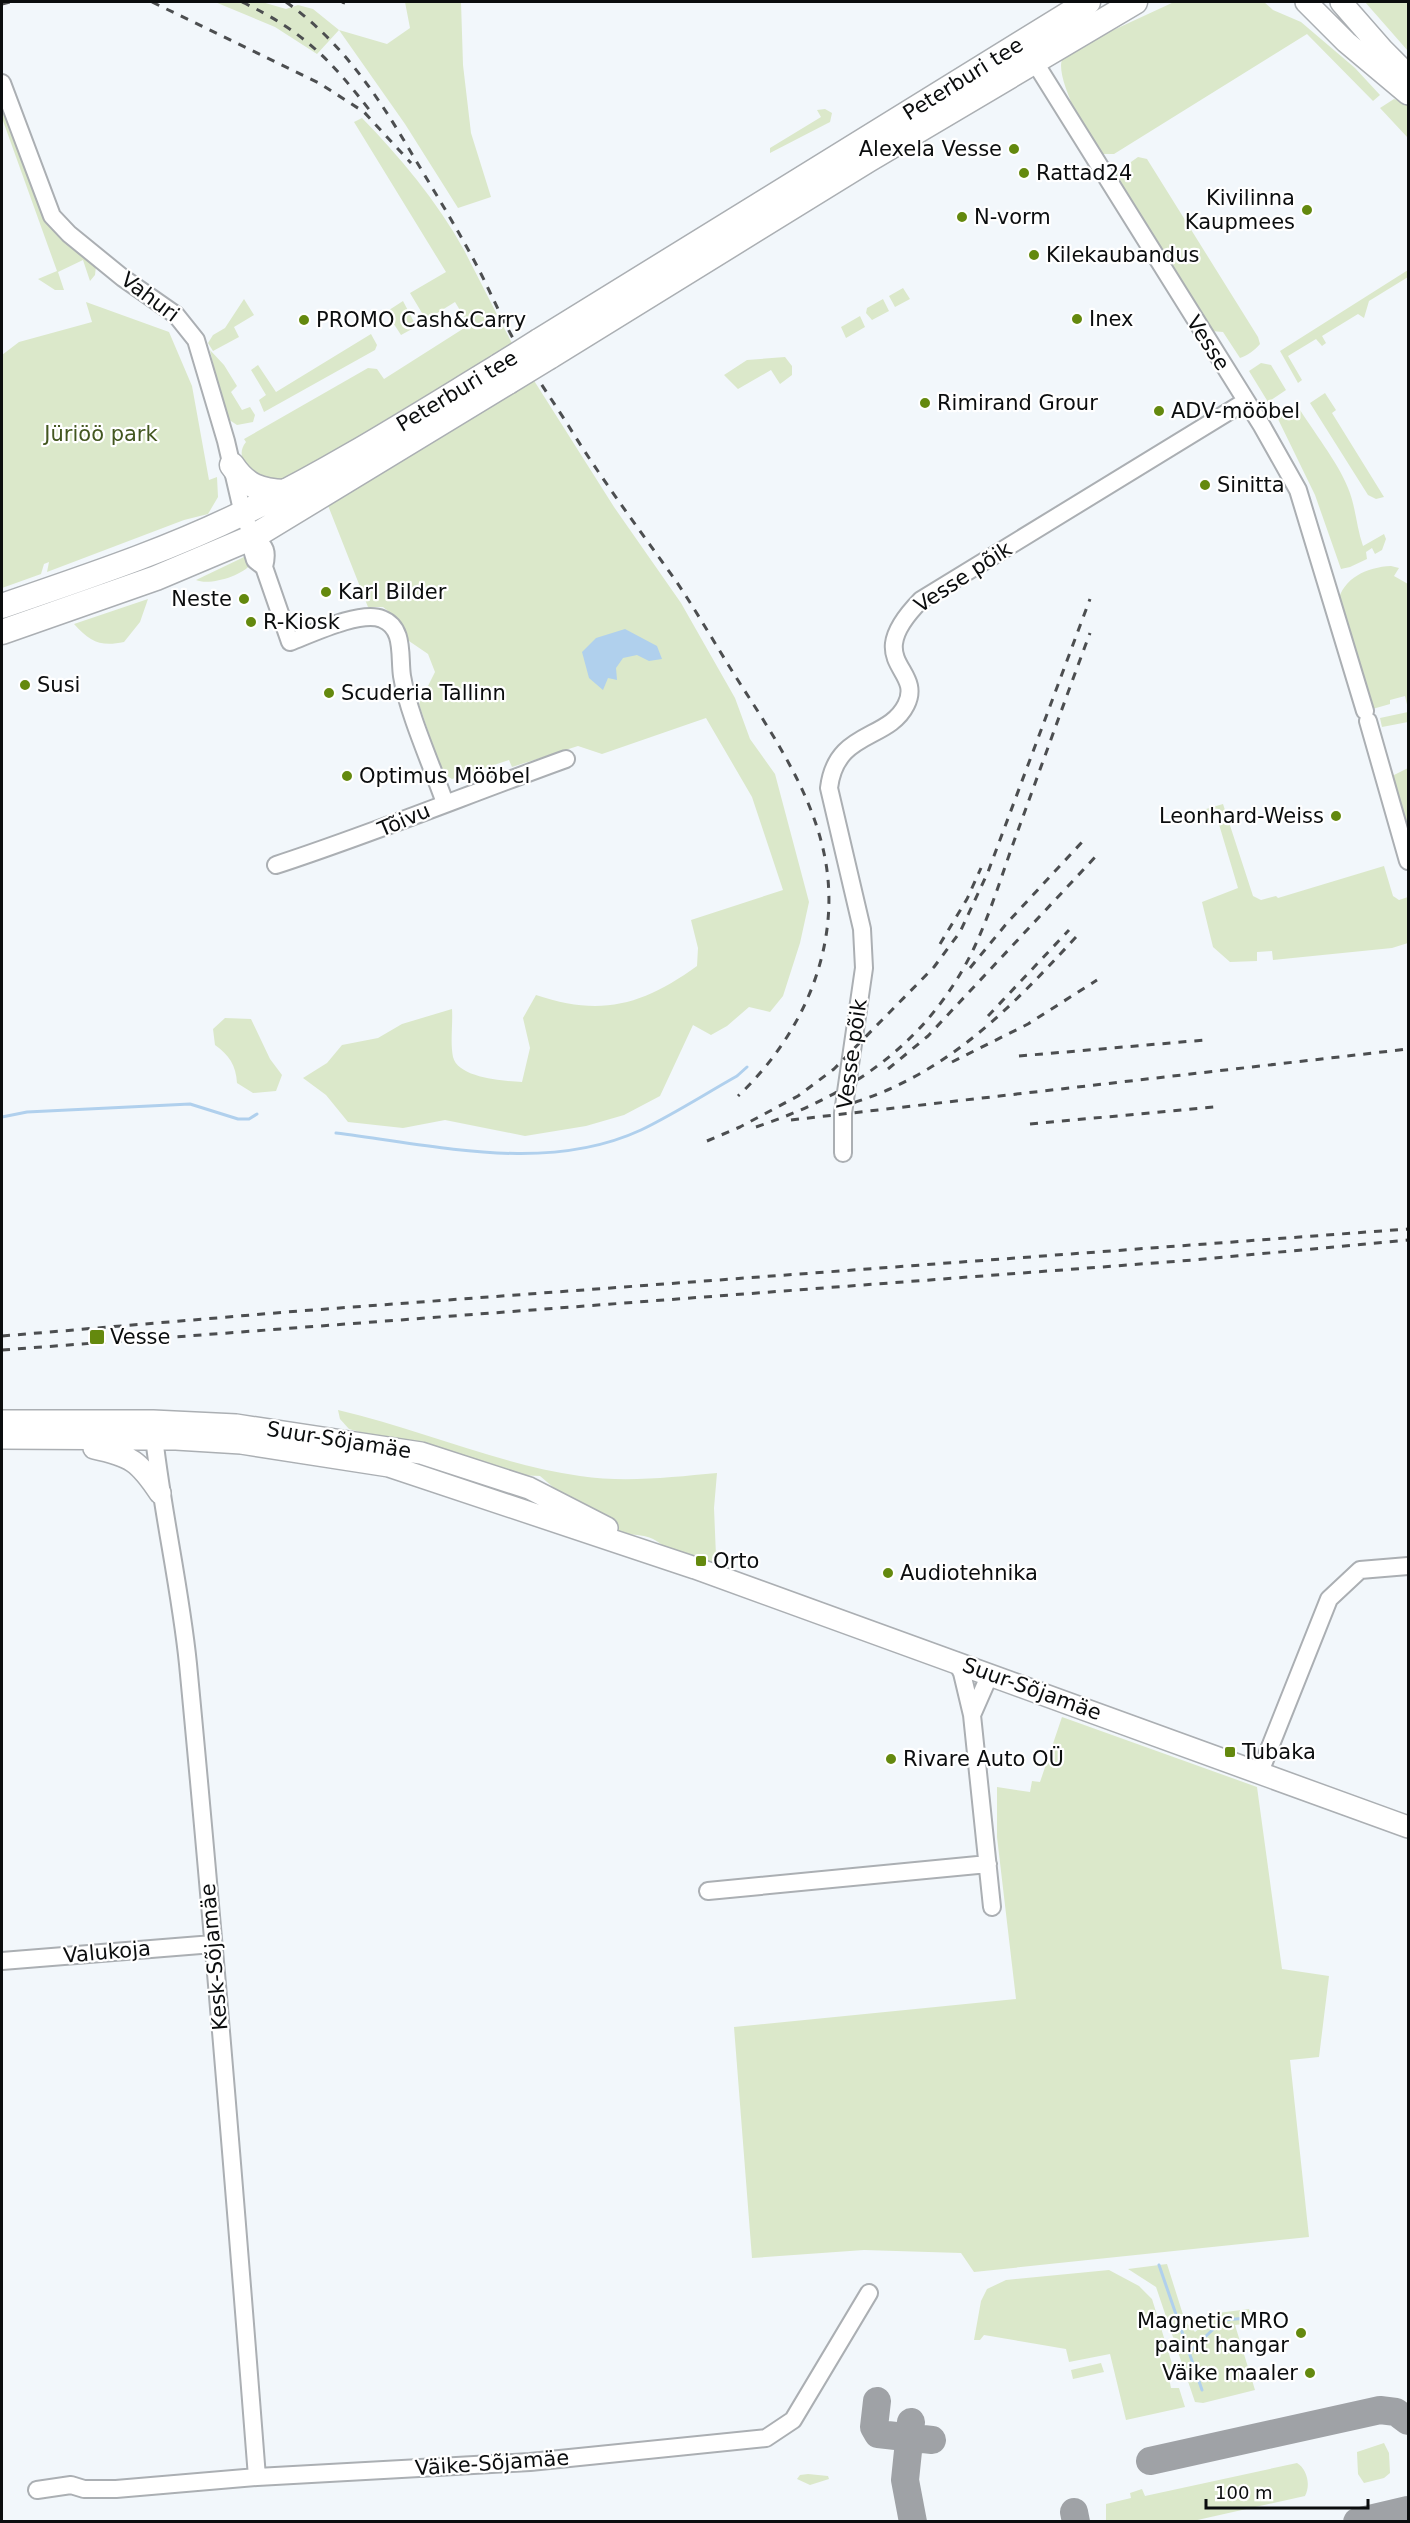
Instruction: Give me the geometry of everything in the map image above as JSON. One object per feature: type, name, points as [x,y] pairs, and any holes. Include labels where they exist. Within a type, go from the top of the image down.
[{"type":"highway","name":"Peterburi tee","points":[[2,632],[156,578],[253,537],[504,374],[1088,2]]},
{"type":"highway","name":"Peterburi tee","points":[[544,349],[1134,2]]},
{"type":"highway","name":"Peterburi tee","points":[[2,606],[147,555],[243,514],[504,374]]},
{"type":"highway","points":[[232,465],[241,478],[258,490],[285,492]]},
{"type":"main road","points":[[1306,2],[1346,42],[1408,94]]},
{"type":"main road","points":[[1341,2],[1408,75]]},
{"type":"main road","name":"Suur-Sõjamäe","points":[[2,1421],[154,1430],[389,1466],[655,1554],[956,1661],[1408,1827]]},
{"type":"main road","name":"Suur-Sõjamäe","points":[[2,1438],[62,1438],[236,1425],[421,1453],[530,1488],[655,1554]]},
{"type":"main road","points":[[62,1438],[123,1454],[135,1460],[160,1493]]},
{"type":"main road","points":[[538,1517],[545,1496]]},
{"type":"street","name":"Peterburi tee","points":[[1034,61],[1031,48],[1041,31]]},
{"type":"street","name":"Vesse","points":[[1034,61],[1246,401],[1298,490],[1408,861]]},
{"type":"street","name":"Vahuri","points":[[2,83],[52,216],[69,234],[123,278],[176,315],[191,332],[204,360],[243,514],[253,537],[252,550],[255,560],[264,567],[290,642],[363,617],[380,617],[390,623],[400,644],[402,677],[445,803]]},
{"type":"street","name":"Vesse põik","points":[[843,1153],[843,1113],[864,968],[862,929],[829,788],[831,768],[842,753],[900,716],[908,702],[909,683],[893,655],[893,637],[904,618],[921,600],[1246,401]]},
{"type":"street","name":"Tõivu","points":[[276,865],[373,833],[445,803],[566,759]]},
{"type":"street","name":"Kesk-Sõjamäe","points":[[154,1430],[160,1493],[187,1660],[257,2477]]},
{"type":"street","points":[[1260,1772],[1329,1599],[1360,1570],[1408,1566]]},
{"type":"street","points":[[956,1661],[963,1673],[972,1715],[993,1907]]},
{"type":"street","points":[[972,1715],[990,1674]]},
{"type":"street","points":[[708,1891],[988,1864]]},
{"type":"street","name":"Valukoja","points":[[2,1961],[213,1944]]},
{"type":"street","name":"Väike-Sõjamäe","points":[[37,2490],[71,2485],[84,2489],[116,2489],[257,2477],[520,2462],[766,2438],[794,2420],[869,2293]]},
{"type":"green space","points":[[215,2],[262,2],[286,9],[298,5],[313,9],[339,30],[317,54],[275,27]]},
{"type":"green space","points":[[405,2],[461,2],[463,65],[471,133],[491,197],[458,208],[405,124],[339,30],[387,44],[410,28]]},
{"type":"green space","points":[[1174,2],[1264,2],[1273,10],[1301,22],[1355,68],[1380,95],[1373,101],[1307,34],[1114,154],[1100,154],[1081,123],[1068,94],[1063,80],[1062,60],[1107,33]]},
{"type":"green space","points":[[1365,2],[1408,2],[1408,51]]},
{"type":"green space","points":[[1394,99],[1408,104],[1408,138],[1380,108]]},
{"type":"green space","points":[[2,106],[43,215],[52,228],[96,266],[95,275],[90,281],[83,260],[58,272],[64,290],[55,290],[38,279],[57,271],[2,118]]},
{"type":"green space","points":[[825,109],[832,113],[830,122],[770,153],[770,148],[821,117],[817,110]]},
{"type":"green space","points":[[362,118],[404,164],[442,214],[464,250],[513,345],[289,479],[262,483],[245,464],[242,454],[246,442],[244,439],[368,368],[377,369],[384,379],[469,325],[455,302],[429,318],[425,318],[410,293],[446,272],[354,122]]},
{"type":"green space","points":[[1138,157],[1147,159],[1258,337],[1260,344],[1245,356],[1240,358],[1223,332],[1211,331],[1114,174]]},
{"type":"green space","points":[[1408,270],[1408,277],[1369,301],[1364,318],[1358,314],[1322,336],[1326,343],[1322,346],[1316,339],[1288,356],[1302,380],[1298,383],[1280,351]]},
{"type":"green space","points":[[903,288],[910,299],[895,307],[889,296]]},
{"type":"green space","points":[[244,299],[254,315],[234,327],[239,337],[213,351],[208,343],[213,335],[225,328]]},
{"type":"green space","points":[[883,299],[889,311],[872,320],[866,313],[867,308]]},
{"type":"green space","points":[[403,301],[414,322],[412,329],[401,335],[386,312]]},
{"type":"green space","name":"Jüriöö park","points":[[86,302],[169,332],[192,386],[209,480],[217,477],[218,497],[208,514],[184,520],[47,572],[49,562],[44,564],[41,574],[2,588],[2,355],[19,342],[92,322]]},
{"type":"green space","points":[[860,316],[865,327],[846,338],[841,327]]},
{"type":"green space","points":[[371,334],[377,345],[375,350],[264,412],[259,400],[266,395],[251,370],[258,365],[276,392]]},
{"type":"green space","points":[[210,350],[224,365],[237,386],[231,392],[242,410],[250,407],[255,415],[253,422],[237,425],[228,419],[223,410]]},
{"type":"green space","points":[[785,357],[792,366],[792,375],[780,384],[771,370],[738,389],[724,375],[747,360]]},
{"type":"green space","points":[[1261,363],[1271,365],[1286,390],[1268,402],[1249,371]]},
{"type":"green space","points":[[533,379],[614,507],[681,603],[735,698],[750,739],[775,774],[809,902],[800,943],[783,996],[770,1012],[749,1007],[727,1026],[711,1035],[693,1025],[660,1096],[624,1115],[586,1126],[525,1136],[445,1120],[403,1128],[348,1122],[326,1095],[303,1078],[327,1063],[342,1045],[378,1038],[402,1024],[452,1009],[452,1051],[457,1064],[472,1074],[504,1081],[522,1082],[530,1048],[523,1018],[536,995],[559,1002],[601,1006],[639,998],[658,990],[697,966],[698,948],[691,920],[783,890],[752,797],[706,718],[602,754],[578,746],[512,767],[509,760],[452,779],[442,773],[419,704],[435,672],[428,654],[409,641],[399,620],[383,607],[368,607],[327,503]]},
{"type":"green space","points":[[1325,393],[1336,410],[1332,413],[1384,497],[1376,499],[1368,495],[1310,403]]},
{"type":"green space","points":[[1297,405],[1344,478],[1353,502],[1363,546],[1384,534],[1386,539],[1382,550],[1375,554],[1372,548],[1366,552],[1367,559],[1350,567],[1341,569],[1315,495],[1278,419]]},
{"type":"green space","points":[[244,557],[250,558],[251,564],[233,576],[209,582],[196,580]]},
{"type":"green space","points":[[1391,566],[1399,568],[1394,576],[1408,584],[1408,709],[1405,696],[1390,700],[1390,704],[1369,710],[1338,602],[1345,586],[1357,575]]},
{"type":"green space","points":[[148,599],[140,622],[124,642],[109,644],[96,642],[74,624]]},
{"type":"green space","points":[[1408,712],[1408,722],[1382,727],[1380,718]]},
{"type":"green space","points":[[1408,768],[1408,846],[1390,777]]},
{"type":"green space","points":[[1223,804],[1253,896],[1261,900],[1276,896],[1278,898],[1384,866],[1393,896],[1399,900],[1408,897],[1408,943],[1392,948],[1273,960],[1272,951],[1257,952],[1257,961],[1230,962],[1213,947],[1202,902],[1238,888],[1215,811],[1190,818],[1189,814]]},
{"type":"green space","points":[[225,1018],[251,1019],[270,1059],[282,1075],[276,1091],[253,1093],[237,1083],[231,1061],[215,1045],[213,1029]]},
{"type":"green space","points":[[338,1410],[489,1455],[580,1476],[632,1479],[717,1473],[714,1508],[716,1556],[720,1561],[714,1564],[700,1558],[677,1554],[649,1537],[620,1532],[567,1499],[540,1476],[517,1475],[349,1429],[340,1419]]},
{"type":"green space","points":[[1062,1717],[1257,1787],[1282,1969],[1329,1976],[1319,2057],[1290,2060],[1309,2237],[974,2272],[961,2253],[864,2250],[752,2258],[734,2027],[1016,1999],[997,1837],[997,1787],[1030,1792],[1032,1781],[1040,1782]]},
{"type":"green space","points":[[1167,2264],[1185,2321],[1195,2332],[1218,2313],[1249,2309],[1253,2323],[1235,2325],[1255,2390],[1203,2403],[1195,2402],[1156,2287],[1128,2269]]},
{"type":"green space","points":[[1109,2270],[1139,2286],[1152,2299],[1174,2370],[1168,2373],[1171,2388],[1179,2388],[1185,2407],[1126,2420],[1110,2354],[1069,2362],[1066,2349],[984,2335],[980,2340],[974,2340],[981,2301],[987,2289],[1006,2280]]},
{"type":"green space","points":[[1101,2363],[1104,2372],[1073,2379],[1071,2370]]},
{"type":"green space","points":[[1384,2443],[1389,2453],[1390,2473],[1384,2478],[1364,2483],[1358,2474],[1357,2452]]},
{"type":"green space","points":[[1297,2463],[1307,2478],[1308,2487],[1305,2496],[1193,2521],[1106,2521],[1106,2504],[1131,2498],[1130,2493],[1142,2489],[1145,2496]]},
{"type":"green space","points":[[800,2475],[828,2476],[829,2479],[810,2485],[797,2479]]},
{"type":"water","points":[[625,629],[657,646],[662,659],[649,661],[637,655],[623,658],[616,668],[617,680],[608,678],[603,690],[589,678],[582,652],[596,638]]},
{"type":"waterway","points":[[336,1133],[451,1149],[529,1153],[567,1151],[605,1143],[641,1130],[737,1076],[747,1067]]},
{"type":"waterway","points":[[2,1117],[27,1112],[190,1104],[238,1119],[249,1119],[257,1114]]},
{"type":"waterway","points":[[1159,2265],[1202,2390]]},
{"type":"waterway","points":[[1189,2352],[1223,2320],[1249,2318]]},
{"type":"taxiway","points":[[877,2401],[874,2427],[878,2434],[932,2440]]},
{"type":"taxiway","points":[[1150,2461],[1380,2410],[1396,2412],[1408,2421]]},
{"type":"taxiway","points":[[911,2422],[905,2480],[913,2522]]},
{"type":"taxiway","points":[[1357,2522],[1408,2510]]},
{"type":"taxiway","points":[[1074,2512],[1076,2522]]},
{"type":"railway","points":[[2,4],[10,2]]},
{"type":"railway","points":[[152,2],[319,83],[364,112],[411,163]]},
{"type":"railway","points":[[242,2],[282,24],[314,48],[371,112]]},
{"type":"railway","points":[[286,2],[325,34],[342,52],[386,111],[461,238],[523,356],[623,508],[693,607],[779,746],[812,812],[825,858],[829,891],[828,924],[822,957],[812,988],[798,1018],[781,1046],[738,1096]]},
{"type":"railway","points":[[707,1141],[740,1127],[798,1096],[834,1069],[934,967],[960,932],[988,872],[1090,599]]},
{"type":"railway","points":[[756,1127],[824,1099],[884,1061],[911,1038],[956,981],[986,920],[1090,633]]},
{"type":"railway","points":[[970,968],[1007,923],[1083,841]]},
{"type":"railway","points":[[888,1069],[928,1036],[1098,854]]},
{"type":"railway","points":[[940,944],[967,899],[981,868]]},
{"type":"railway","points":[[988,1016],[1069,930]]},
{"type":"railway","points":[[839,1107],[876,1095],[941,1061],[997,1017],[1076,937]]},
{"type":"railway","points":[[952,1062],[1028,1024],[1097,980]]},
{"type":"railway","points":[[1019,1056],[1205,1040]]},
{"type":"railway","points":[[791,1120],[1408,1049]]},
{"type":"railway","points":[[1030,1124],[1214,1107]]},
{"type":"railway","points":[[2,1336],[299,1311],[1408,1229]]},
{"type":"railway","points":[[2,1350],[1194,1260],[1408,1240]]},
{"type":"place","name":"Alexela Vesse","points":[[1014,149]]},
{"type":"place","name":"Rattad24","points":[[1024,173]]},
{"type":"place","name":"Kivilinna Kaupmees","points":[[1307,210]]},
{"type":"place","name":"N-vorm","points":[[962,217]]},
{"type":"place","name":"Kilekaubandus","points":[[1034,255]]},
{"type":"place","name":"Inex","points":[[1077,319]]},
{"type":"place","name":"PROMO Cash&Carry","points":[[304,320]]},
{"type":"place","name":"Rimirand Grour","points":[[925,403]]},
{"type":"place","name":"ADV-mööbel","points":[[1159,411]]},
{"type":"place","name":"Sinitta","points":[[1205,485]]},
{"type":"place","name":"Karl Bilder","points":[[326,592]]},
{"type":"place","name":"Neste","points":[[244,599]]},
{"type":"place","name":"R-Kiosk","points":[[251,622]]},
{"type":"place","name":"Susi","points":[[25,685]]},
{"type":"place","name":"Scuderia Tallinn","points":[[329,693]]},
{"type":"place","name":"Optimus Mööbel","points":[[347,776]]},
{"type":"place","name":"Leonhard-Weiss","points":[[1336,816]]},
{"type":"place","name":"Vesse","points":[[97,1337]]},
{"type":"place","name":"Orto","points":[[701,1561]]},
{"type":"place","name":"Audiotehnika","points":[[888,1573]]},
{"type":"place","name":"Tubaka","points":[[1230,1752]]},
{"type":"place","name":"Rivare Auto OÜ","points":[[891,1759]]},
{"type":"place","name":"Magnetic MRO paint hangar","points":[[1301,2333]]},
{"type":"place","name":"Väike maaler","points":[[1310,2373]]}]
